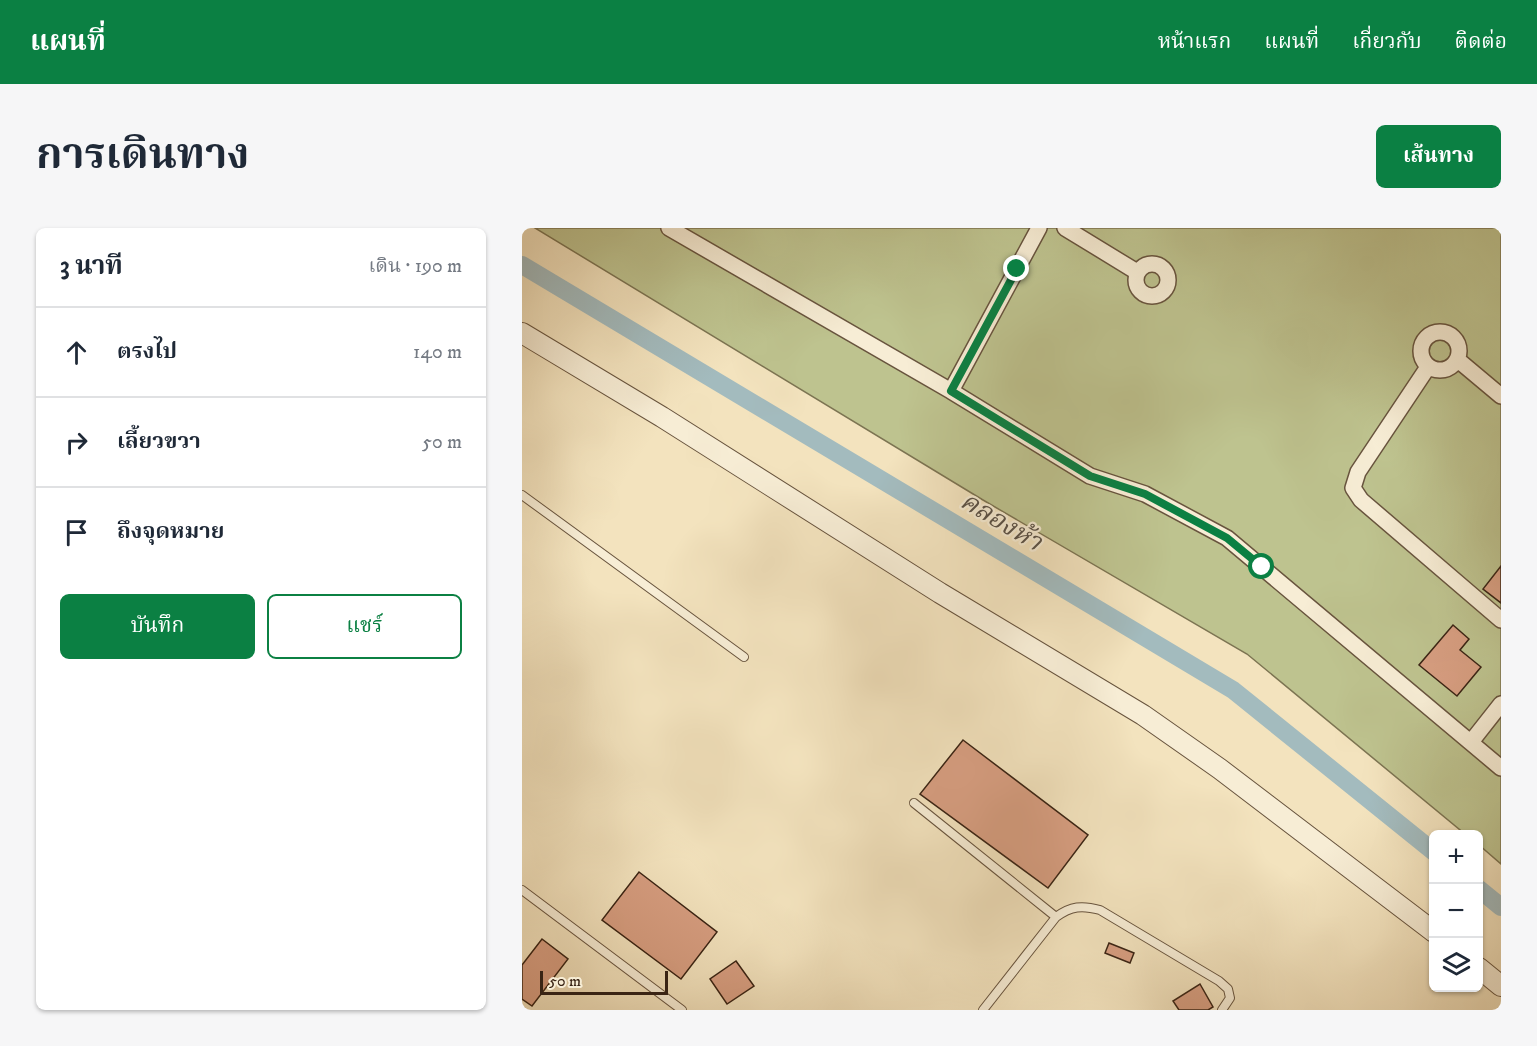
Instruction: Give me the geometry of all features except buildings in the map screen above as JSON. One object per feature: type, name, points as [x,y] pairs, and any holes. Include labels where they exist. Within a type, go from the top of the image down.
[{"type":"street","points":[[669,228],[951,391],[1090,476],[1145,494],[1227,538],[1501,768]]},
{"type":"street","points":[[951,391],[1039,228]]},
{"type":"street","points":[[1065,228],[1137,272]]},
{"type":"street","points":[[1432,332],[1449,332],[1459,344],[1458,360],[1443,371],[1428,368],[1422,360],[1421,344],[1432,332]]},
{"type":"street","points":[[522,333],[662,417],[940,593],[1143,715],[1220,769],[1429,928]]},
{"type":"street","points":[[1458,360],[1501,396]]},
{"type":"street","points":[[1428,368],[1359,472],[1353,488],[1361,500],[1501,620]]},
{"type":"street","points":[[1472,742],[1501,704]]},
{"type":"street","points":[[1483,971],[1501,986]]},
{"type":"lane","points":[[522,495],[744,657]]},
{"type":"lane","points":[[914,803],[1056,917]]},
{"type":"lane","points":[[522,890],[682,1010]]},
{"type":"lane","points":[[983,1010],[1056,917],[1074,907],[1085,906],[1100,910],[1219,981],[1228,989],[1230,998],[1222,1010]]},
{"type":"green space","points":[[535,228],[1501,228],[1501,864],[1483,848],[1483,830],[1460,830],[1247,654],[983,500]]},
{"type":"waterway","name":"คลองห้า","points":[[522,265],[1233,690],[1429,848]]},
{"type":"waterway","name":"คลองห้า","points":[[1483,892],[1501,907]]},
{"type":"route","points":[[1017,269],[951,391],[1090,476],[1145,494],[1227,538],[1262,567]]}]
